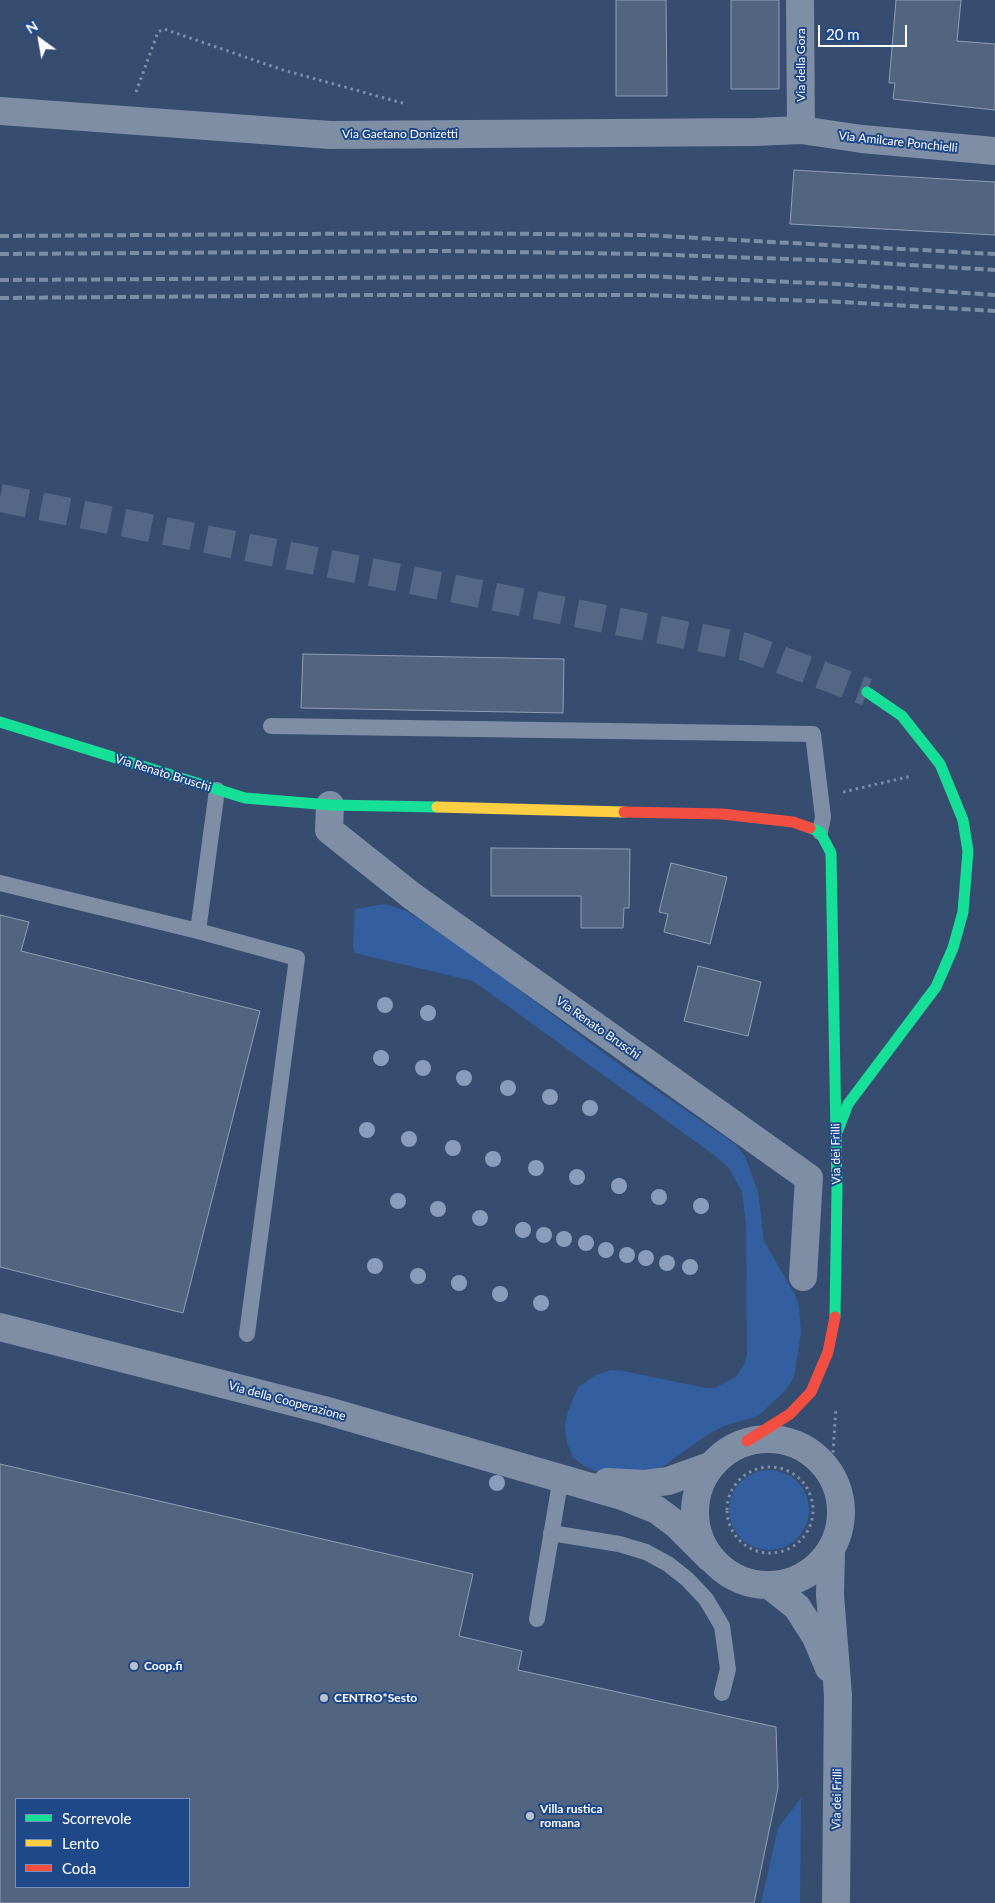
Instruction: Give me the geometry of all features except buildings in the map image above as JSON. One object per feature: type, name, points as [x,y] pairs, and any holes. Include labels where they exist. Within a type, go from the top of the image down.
[{"type":"street","name":"Via della Gora","points":[[800,0],[801,130]]},
{"type":"street","name":"Via Gaetano Donizetti","points":[[0,111],[330,135],[755,132],[801,130]]},
{"type":"street","name":"Via Amilcare Ponchielli","points":[[801,130],[862,139],[995,151]]},
{"type":"street","points":[[836,1142],[840,1121],[848,1104],[936,986],[953,948],[963,912],[968,851],[963,820],[940,764],[902,716],[867,692]]},
{"type":"street","name":"Via Renato Bruschi","points":[[0,722],[245,798],[330,805],[722,814],[793,822],[820,832]]},
{"type":"street","name":"Via Renato Bruschi","points":[[330,805],[329,830],[412,896],[809,1178],[803,1277]]},
{"type":"street","name":"Via dei Frilli","points":[[747,1442],[778,1439],[793,1443],[807,1450],[829,1471],[836,1485],[841,1506],[840,1529],[831,1550],[811,1571],[784,1584],[747,1583],[726,1573],[710,1558],[702,1546],[694,1519],[697,1491],[710,1466],[723,1454],[774,1425],[802,1403],[811,1392],[828,1352],[836,1314],[836,1142],[831,853],[820,832]]},
{"type":"street","name":"Via della Cooperazione","points":[[0,1327],[324,1410],[567,1479],[643,1503],[677,1525],[710,1558]]},
{"type":"street","name":"Via della Cooperazione","points":[[567,1479],[645,1484],[668,1481],[710,1466]]},
{"type":"street","name":"Via dei Frilli","points":[[831,1550],[830,1595],[838,1695],[835,1901]]},
{"type":"street","name":"Via dei Frilli","points":[[769,1585],[788,1598],[806,1619],[826,1658],[838,1695]]},
{"type":"lane","points":[[271,726],[813,734],[823,817],[820,832]]},
{"type":"lane","points":[[198,931],[217,790]]},
{"type":"lane","points":[[0,883],[198,931],[297,958],[247,1334]]},
{"type":"lane","points":[[537,1619],[551,1533],[567,1479]]},
{"type":"lane","points":[[551,1533],[619,1544],[646,1552],[668,1564],[687,1579],[706,1599],[722,1626],[728,1669],[722,1693]]},
{"type":"path","points":[[125,121],[158,32],[164,29],[283,70],[405,104],[414,104]]},
{"type":"path","points":[[820,797],[916,775]]},
{"type":"path","points":[[757,1468],[781,1468],[792,1472],[808,1490],[813,1507],[811,1525],[795,1545],[783,1552],[755,1551],[743,1544],[734,1534],[728,1522],[726,1508],[732,1488],[746,1473],[757,1468]]},
{"type":"shaded area","points":[[385,904],[406,911],[447,936],[624,1068],[735,1144],[745,1156],[758,1192],[764,1241],[795,1295],[799,1307],[801,1333],[794,1377],[786,1390],[758,1416],[724,1426],[707,1435],[655,1472],[601,1473],[584,1466],[573,1457],[567,1443],[565,1425],[568,1412],[578,1387],[596,1375],[611,1370],[623,1371],[706,1388],[715,1388],[737,1376],[745,1363],[747,1353],[746,1225],[742,1192],[728,1167],[714,1155],[473,981],[355,953],[353,947],[355,909]]},
{"type":"shaded area","points":[[769,1470],[784,1473],[797,1482],[806,1495],[809,1510],[806,1525],[797,1538],[784,1547],[769,1550],[754,1547],[741,1538],[732,1525],[729,1510],[732,1495],[741,1482],[754,1473]]},
{"type":"shaded area","points":[[801,1798],[800,1903],[761,1903],[778,1828]]},
{"type":"tunnel","points":[[0,498],[746,647],[867,692]]},
{"type":"railway","points":[[0,236],[442,233],[643,235],[995,254]]},
{"type":"railway","points":[[0,254],[443,251],[644,254],[844,261],[995,270]]},
{"type":"railway","points":[[0,280],[644,276],[838,284],[995,295]]},
{"type":"railway","points":[[0,298],[644,295],[843,302],[995,311]]},
{"type":"traffic: fast","points":[[838,1130],[848,1104],[936,987],[953,948],[963,912],[968,851],[963,820],[940,764],[902,716],[867,692]]},
{"type":"traffic: fast","points":[[0,722],[245,798],[330,805],[437,807]]},
{"type":"traffic: fast","points":[[810,828],[820,832],[831,853],[837,1190],[835,1317]]},
{"type":"traffic: slow","points":[[437,807],[624,812]]},
{"type":"traffic: jam","points":[[624,812],[722,814],[793,822],[810,828]]},
{"type":"traffic: jam","points":[[747,1441],[790,1414],[811,1392],[828,1352],[835,1317]]},
{"type":"place","name":"Coop.fi","points":[[134,1666]]},
{"type":"place","name":"CENTRO*Sesto","points":[[324,1698]]},
{"type":"place","name":"Villa rustica romana","points":[[530,1816]]}]
